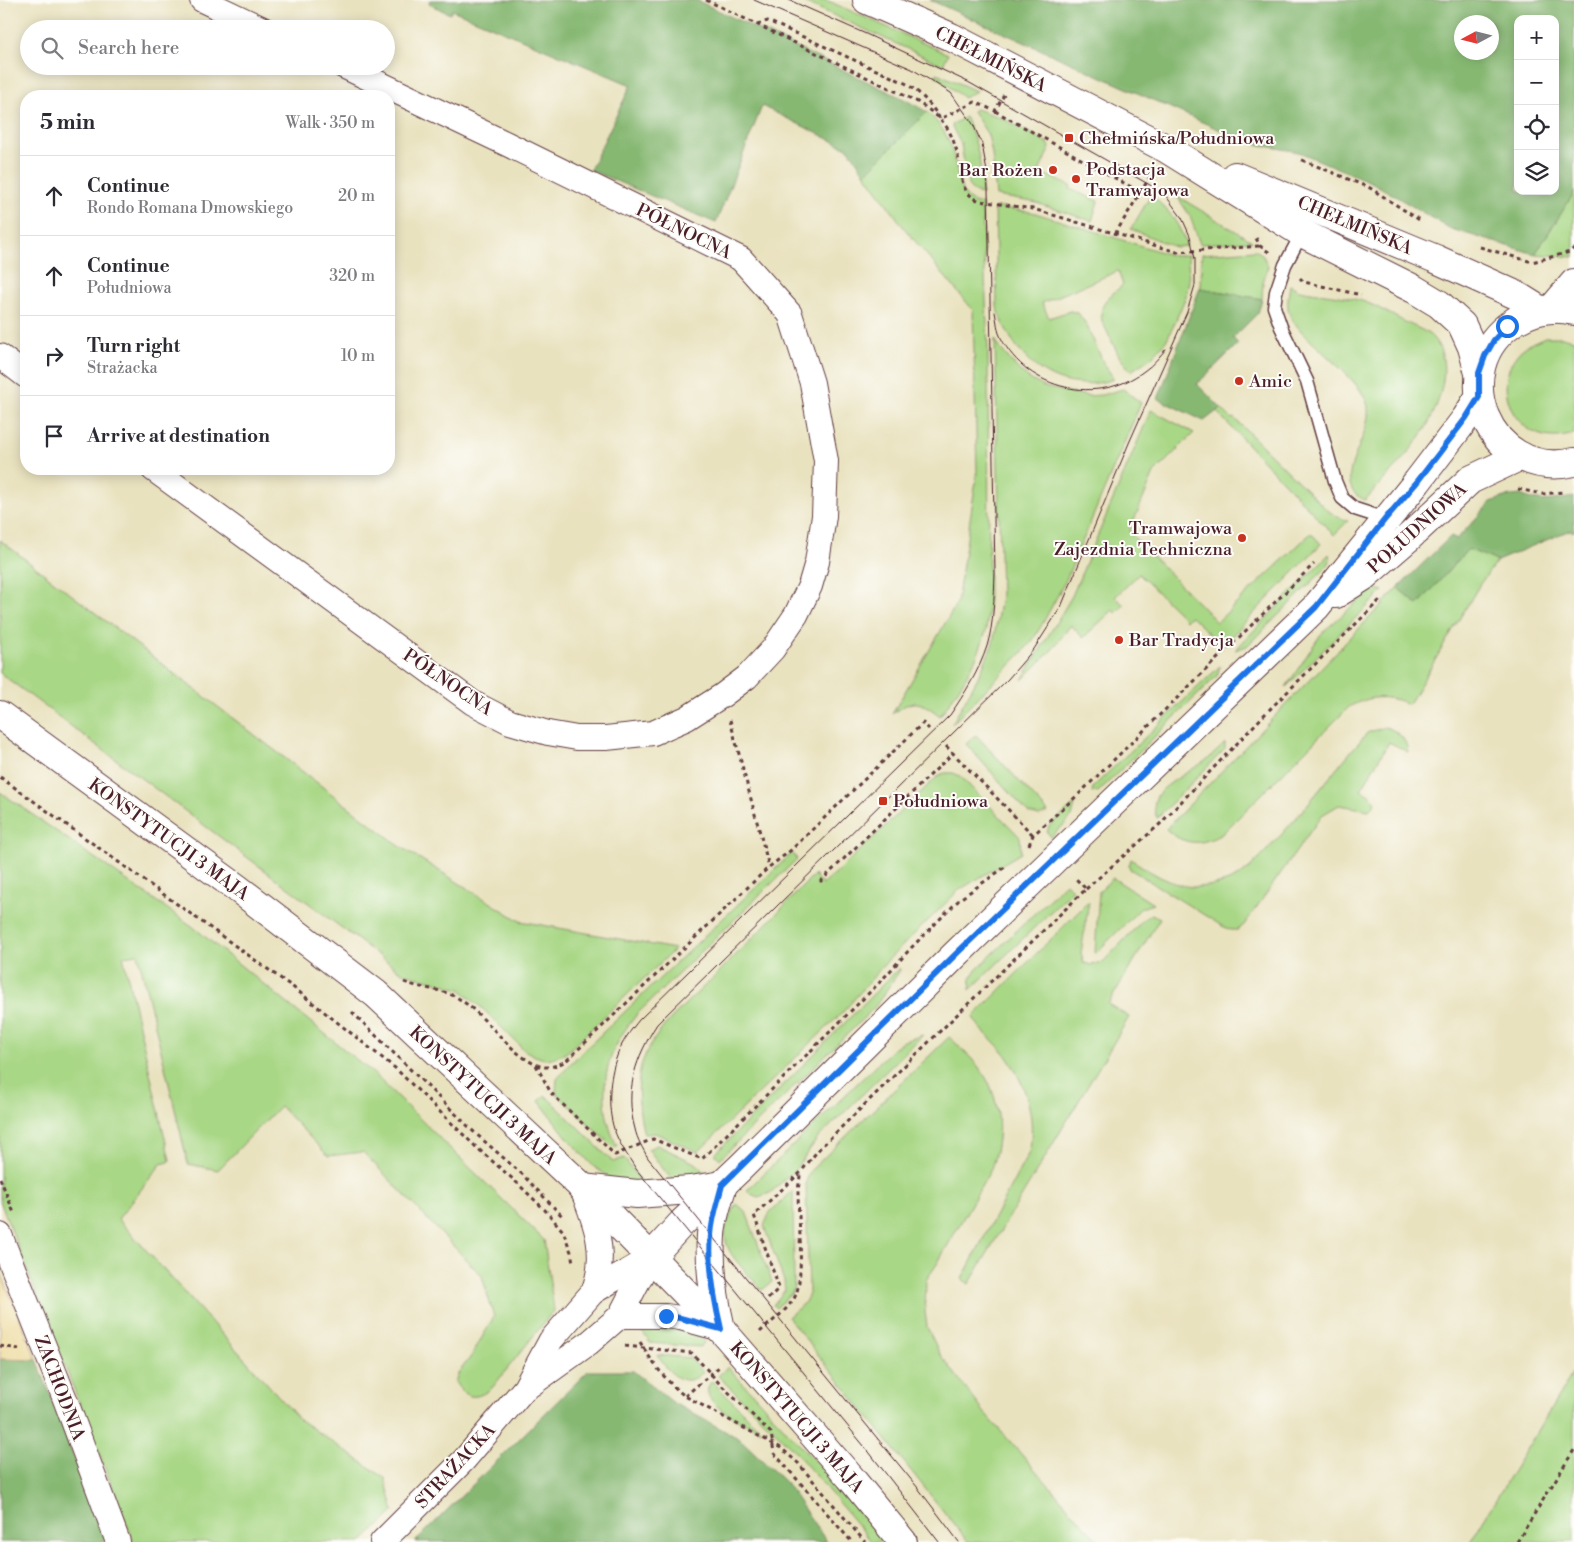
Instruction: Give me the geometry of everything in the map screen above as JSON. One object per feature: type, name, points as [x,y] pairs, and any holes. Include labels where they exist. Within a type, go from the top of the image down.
[{"type":"street","points":[[202,0],[244,20]]},
{"type":"street","name":"CHEŁMIŃSKA","points":[[867,0],[951,37],[1167,148],[1302,233],[1414,289],[1439,304],[1462,325],[1472,348],[1484,415],[1492,432],[1505,446],[1521,456],[1542,464],[1574,462]]},
{"type":"street","name":"PÓŁNOCNA","points":[[362,75],[393,90]]},
{"type":"street","name":"PÓŁNOCNA","points":[[161,475],[473,703],[510,722],[548,733],[577,738],[606,738],[654,733],[687,718],[723,695],[746,677],[773,650],[796,615],[810,586],[817,562],[824,516],[826,461],[812,383],[790,314],[741,259],[395,91]]},
{"type":"street","name":"CHEŁMIŃSKA","points":[[1167,148],[1555,310]]},
{"type":"street","points":[[1555,310],[1574,283]]},
{"type":"street","name":"POŁUDNIOWA","points":[[650,1258],[682,1223],[955,955],[1316,607],[1461,426],[1479,385],[1485,356],[1494,340],[1507,326],[1522,316],[1555,310]]},
{"type":"street","points":[[0,356],[20,371]]},
{"type":"street","name":"POŁUDNIOWA","points":[[1316,607],[1363,577],[1470,480],[1521,456]]},
{"type":"street","name":"KONSTYTUCJI 3 MAJA","points":[[0,716],[237,888],[376,994],[582,1188],[721,1329],[850,1476],[903,1542]]},
{"type":"street","points":[[582,1188],[637,1194],[690,1190],[722,1185],[711,1236],[714,1301],[721,1329],[666,1316],[620,1316]]},
{"type":"street","name":"STRAŻACKA","points":[[582,1188],[595,1222],[600,1243],[600,1264],[593,1292]]},
{"type":"street","name":"ZACHODNIA","points":[[0,1235],[65,1399],[118,1542]]},
{"type":"street","name":"STRAŻACKA","points":[[382,1542],[464,1460],[525,1388],[551,1340],[593,1292],[650,1258]]},
{"type":"street","name":"STRAŻACKA","points":[[525,1388],[589,1343],[620,1316],[650,1258]]},
{"type":"lane","points":[[1302,233],[1285,265],[1276,292],[1274,307],[1281,327],[1307,381],[1335,481],[1342,498],[1356,509],[1386,518]]},
{"type":"path","points":[[706,0],[916,101],[940,119]]},
{"type":"path","points":[[757,24],[768,21],[917,90],[933,108],[949,132],[955,147],[961,180],[966,192],[972,198],[980,201],[1033,209],[1177,252],[1260,246]]},
{"type":"path","points":[[995,111],[1006,91],[1011,94]]},
{"type":"path","points":[[940,119],[976,102],[1140,192]]},
{"type":"path","points":[[1302,160],[1370,188],[1427,226]]},
{"type":"path","points":[[1115,234],[1154,171],[1146,167]]},
{"type":"path","points":[[1255,235],[1260,246],[1304,282],[1366,297]]},
{"type":"path","points":[[1515,488],[1542,494],[1569,491]]},
{"type":"path","points":[[1025,853],[1033,835],[1087,786],[1317,560]]},
{"type":"path","points":[[768,1299],[779,1288],[754,1215],[800,1173],[819,1149],[1086,889],[1160,824],[1266,713],[1386,595]]},
{"type":"path","points":[[723,695],[768,867]]},
{"type":"path","points":[[401,980],[408,984],[432,988],[456,997],[473,1009],[514,1048],[536,1064],[549,1067],[566,1061],[768,867],[790,852],[924,723],[930,729]]},
{"type":"path","points":[[946,746],[1038,840]]},
{"type":"path","points":[[820,882],[953,753]]},
{"type":"path","points":[[0,777],[294,988],[395,1068],[475,1146],[514,1180],[563,1231],[571,1252],[577,1277],[593,1292]]},
{"type":"path","points":[[536,1064],[551,1093],[615,1155],[653,1139],[702,1159],[880,982],[910,948],[960,899],[1010,863]]},
{"type":"path","points":[[1073,875],[1086,889]]},
{"type":"path","points":[[347,1008],[475,1133],[521,1173],[569,1225]]},
{"type":"path","points":[[763,1329],[781,1314],[794,1299],[798,1291],[800,1259],[798,1191],[800,1173]]},
{"type":"path","points":[[620,1316],[632,1328],[660,1372],[676,1389],[685,1396],[781,1448],[798,1463],[865,1542]]},
{"type":"path","points":[[619,1346],[692,1353],[719,1383],[771,1433],[774,1453],[852,1542]]},
{"type":"path","points":[[685,1396],[726,1362]]},
{"type":"path","points":[[1518,1542],[1574,1450]]},
{"type":"green space","points":[[430,0],[696,0],[904,99],[927,112],[865,174],[849,149],[762,106],[716,223],[590,170],[631,85],[452,10],[450,14],[429,4]]},
{"type":"green space","points":[[800,0],[826,0],[948,54],[943,65]]},
{"type":"green space","points":[[930,0],[1574,0],[1574,193],[1535,254],[1451,229],[1373,183],[1299,152],[1249,143]]},
{"type":"green space","points":[[937,73],[976,91],[964,98],[936,76]]},
{"type":"green space","points":[[976,109],[1002,118],[1048,143],[1050,147],[1039,172],[1071,186],[1070,189],[1098,201],[1092,221],[1033,202],[996,196],[992,153],[988,135],[973,111]]},
{"type":"green space","points":[[927,112],[944,131],[952,149],[963,192],[971,201],[982,204],[988,349],[989,597],[987,624],[985,635],[970,670],[940,716],[922,704],[916,703],[906,705],[892,714],[957,603],[977,474],[973,310],[905,229],[865,174]]},
{"type":"green space","points":[[965,117],[978,154],[982,194],[974,192],[968,185],[961,144],[952,127],[953,124]]},
{"type":"green space","points":[[1574,193],[1574,257],[1535,254]]},
{"type":"green space","points":[[1151,195],[1173,218],[1187,246],[1175,247],[1131,229]]},
{"type":"green space","points":[[1177,196],[1252,241],[1200,244],[1190,216]]},
{"type":"green space","points":[[995,207],[1032,212],[1174,256],[1188,255],[1189,281],[1186,296],[1166,341],[1152,357],[1131,371],[1120,358],[1102,321],[1101,315],[1106,300],[1123,285],[1118,271],[1042,303],[1049,318],[1070,311],[1078,313],[1086,324],[1104,364],[1114,379],[1093,383],[1074,383],[1056,378],[1040,370],[1026,358],[1014,343],[1004,326],[997,307]]},
{"type":"green space","points":[[1255,250],[1262,254],[1268,266],[1263,282],[1262,299],[1200,288],[1202,254]]},
{"type":"green space","points":[[1290,285],[1299,290],[1347,297],[1368,303],[1428,333],[1440,348],[1444,372],[1439,397],[1430,421],[1411,449],[1365,500],[1354,493],[1350,482],[1350,471],[1367,423],[1368,411],[1366,400],[1349,377],[1299,329],[1291,318],[1288,308]]},
{"type":"green space","points":[[1200,288],[1262,299],[1258,313],[1233,338],[1238,344],[1197,384],[1221,408],[1204,421],[1158,399]]},
{"type":"green space","points":[[1545,337],[1562,337],[1574,340],[1574,434],[1552,437],[1532,431],[1522,424],[1514,414],[1509,403],[1506,391],[1507,379],[1510,367],[1516,356],[1529,345]]},
{"type":"green space","points":[[995,339],[1016,367],[1028,378],[1044,387],[1087,396],[1102,395],[1123,389],[1141,403],[1066,580],[1033,640],[952,724],[977,679],[993,643],[1001,597]]},
{"type":"green space","points":[[1221,408],[1232,419],[1234,418],[1327,510],[1348,521],[1334,535],[1216,411]]},
{"type":"green space","points":[[1151,410],[1194,433],[1154,473],[1129,532],[1217,622],[1311,533],[1321,544],[1222,646],[1191,616],[1186,620],[1139,574],[1115,597],[1124,605],[1116,613],[1113,610],[1083,638],[1071,625],[1051,651],[1022,680],[1072,596]]},
{"type":"green space","points":[[1521,495],[1534,500],[1574,497],[1574,532],[1570,530],[1497,561],[1468,549],[1418,605],[1398,588],[1451,536],[1457,539],[1491,502],[1505,497]]},
{"type":"green space","points":[[0,540],[401,847],[520,921],[675,949],[566,1053],[544,1059],[524,1050],[460,989],[401,972],[0,673]]},
{"type":"green space","points":[[1468,549],[1497,561],[1480,584],[1409,704],[1393,699],[1372,698],[1349,707],[1223,833],[1216,837],[1201,842],[1187,841],[1173,835],[1166,829],[1398,588],[1418,605]]},
{"type":"green space","points":[[1329,554],[1330,561],[1327,567],[1247,646],[1235,650]]},
{"type":"green space","points":[[1375,588],[1383,591],[1286,687],[1321,634],[1369,591]]},
{"type":"green space","points":[[1220,666],[1217,676],[1098,792],[1092,792],[1093,787]]},
{"type":"green space","points":[[1385,727],[1401,736],[1408,752],[1389,742],[1361,790],[1375,800],[1374,805],[1369,810],[1339,805],[1322,815],[1244,925],[1238,930],[1231,930],[1222,926],[1130,869],[1131,859],[1168,881],[1193,887],[1227,882],[1242,874],[1281,835],[1367,733]]},
{"type":"green space","points":[[976,735],[1048,812],[1039,816],[1028,813],[966,744]]},
{"type":"green space","points":[[1225,743],[1225,749],[1157,818],[1154,804],[1161,791],[1173,781],[1208,759]]},
{"type":"green space","points":[[953,773],[960,776],[1020,837],[1021,853],[959,890],[888,960],[843,1012],[698,1152],[655,1133],[644,1134],[639,1100],[639,1074],[647,1052],[664,1026],[814,875],[823,885],[939,775]]},
{"type":"green space","points":[[0,792],[192,926],[373,1073],[544,1240],[554,1310],[492,1388],[481,1395],[467,1395],[455,1382],[459,1372],[470,1358],[494,1317],[482,1276],[363,1152],[328,1156],[280,1106],[218,1170],[188,1164],[138,954],[123,956],[170,1160],[161,1164],[118,1219],[300,1420],[385,1478],[394,1512],[362,1542],[134,1542],[0,1201]]},
{"type":"green space","points":[[1075,804],[1072,817],[1051,837],[1047,832],[1049,826]]},
{"type":"green space","points":[[792,853],[797,859],[638,1013],[622,1034],[612,1054],[606,1080],[605,1094],[608,1121],[617,1146],[613,1147],[556,1093],[557,1079],[575,1059]]},
{"type":"green space","points":[[1113,878],[1153,904],[1141,908],[1095,954],[1099,891]]},
{"type":"green space","points":[[1066,883],[1073,890],[970,990],[971,978],[974,972]]},
{"type":"green space","points":[[1089,901],[1081,953],[1084,963],[1091,965],[1103,962],[1151,914],[1160,918],[1108,1004],[1129,1017],[969,1284],[962,1279],[1029,1152],[1031,1139],[1030,1113],[1018,1075],[1004,1053],[979,1027],[973,1017]]},
{"type":"green space","points":[[899,968],[900,970],[875,1007],[720,1159],[715,1154]]},
{"type":"green space","points":[[923,1035],[818,1138],[794,1171],[770,1193],[758,1197],[747,1190],[894,1048],[904,1041]]},
{"type":"green space","points":[[949,1037],[977,1065],[992,1089],[996,1102],[999,1130],[990,1171],[926,1280],[925,1312],[927,1327],[940,1354],[983,1411],[1099,1542],[968,1542],[788,1317],[805,1302],[809,1294],[806,1182],[810,1171]]},
{"type":"green space","points":[[545,1095],[613,1162],[624,1158],[643,1185],[612,1179],[594,1167],[570,1141],[539,1101]]},
{"type":"green space","points":[[657,1145],[697,1164],[704,1171],[699,1176],[675,1184],[648,1149]]},
{"type":"green space","points":[[793,1191],[794,1287],[792,1293],[776,1308],[773,1305],[785,1290],[784,1281],[764,1226],[770,1212]]},
{"type":"green space","points":[[737,1204],[746,1212],[772,1282],[762,1290],[735,1259],[729,1250],[726,1240],[725,1230]]},
{"type":"green space","points":[[637,1324],[689,1327],[705,1342],[700,1347],[650,1343]]},
{"type":"green space","points":[[657,1355],[690,1358],[703,1372],[696,1378],[683,1380],[671,1373]]},
{"type":"green space","points":[[0,1359],[37,1360],[106,1542],[0,1542]]},
{"type":"green space","points":[[728,1367],[835,1483],[883,1542],[872,1542],[792,1448],[718,1376]]},
{"type":"green space","points":[[588,1371],[633,1371],[675,1404],[740,1439],[786,1483],[827,1542],[415,1542]]},
{"type":"green space","points":[[1574,1371],[1574,1542],[1470,1542]]},
{"type":"green space","points":[[712,1381],[761,1430],[734,1417],[715,1404],[709,1397],[708,1389]]},
{"type":"sand","points":[[0,1271],[37,1360],[0,1359]]},
{"type":"tram line","points":[[754,0],[912,69],[951,93],[973,124],[982,144],[988,189],[995,573],[992,619],[987,646],[980,664],[950,715],[639,1020],[626,1037],[614,1064],[610,1092],[610,1111],[616,1134],[636,1169],[869,1452],[939,1542]]},
{"type":"tram line","points":[[789,0],[968,82],[1157,189],[1166,196],[1182,218],[1190,236],[1195,259],[1195,285],[1187,312],[1129,443],[1061,607],[1034,649],[1008,679],[657,1024],[643,1049],[634,1074],[631,1101],[632,1115],[639,1140],[648,1158],[918,1488],[959,1542]]},
{"type":"tram line","points":[[995,312],[1001,338],[1013,356],[1028,370],[1046,381],[1065,387],[1086,390],[1106,388],[1126,382],[1147,369],[1166,349]]},
{"type":"place","name":"Chełmińska/Południowa","points":[[1069,138]]},
{"type":"place","name":"Bar Rożen","points":[[1053,170]]},
{"type":"place","name":"Podstacja Tramwajowa","points":[[1076,179]]},
{"type":"place","name":"Amic","points":[[1239,381]]},
{"type":"place","name":"Tramwajowa Zajezdnia Techniczna","points":[[1242,538]]},
{"type":"place","name":"Bar Tradycja","points":[[1119,640]]},
{"type":"place","name":"Południowa","points":[[883,801]]},
{"type":"route","points":[[666,1316],[721,1329],[714,1301],[711,1236],[722,1185],[955,955],[1316,607],[1466,418],[1479,397],[1479,373],[1485,356],[1494,340],[1507,326]]}]
